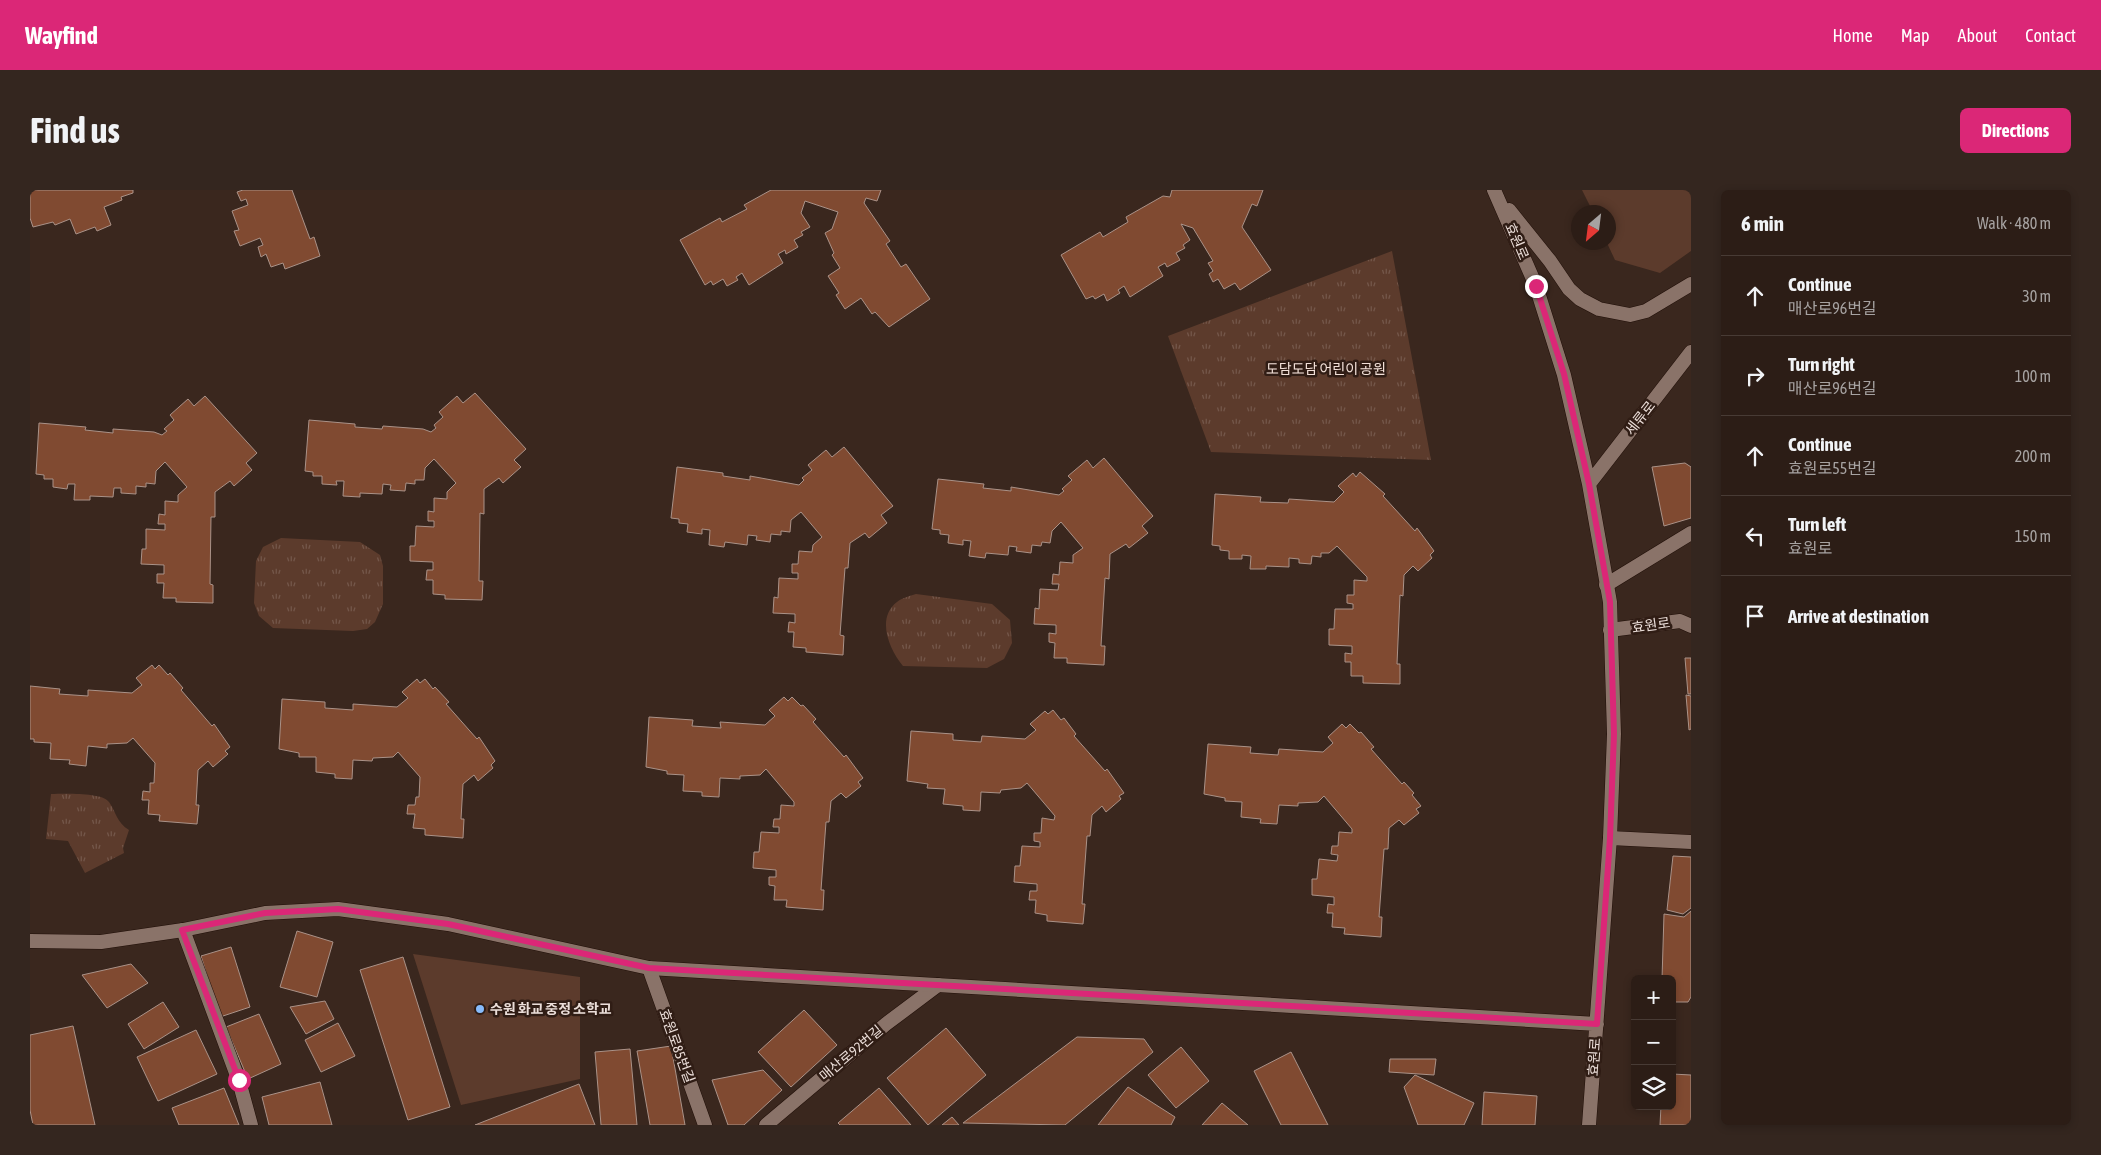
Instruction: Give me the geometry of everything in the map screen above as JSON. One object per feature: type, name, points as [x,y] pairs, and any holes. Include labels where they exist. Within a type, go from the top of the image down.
[{"type":"street","points":[[1496,193],[1550,261],[1569,289],[1580,299],[1599,308],[1630,315],[1646,311],[1691,284]]},
{"type":"street","name":"효원로","points":[[1496,193],[1536,286],[1564,374],[1589,484],[1606,585],[1610,630],[1614,734],[1610,838],[1589,1125]]},
{"type":"street","name":"세류로","points":[[1589,484],[1691,352]]},
{"type":"street","points":[[1606,585],[1691,533]]},
{"type":"street","name":"효원로","points":[[1610,630],[1680,621],[1691,626]]},
{"type":"street","points":[[1610,838],[1691,842]]},
{"type":"street","points":[[30,940],[101,942],[182,930],[265,913],[338,909],[448,924],[649,968],[1597,1024]]},
{"type":"street","points":[[182,930],[239,1080],[251,1125]]},
{"type":"street","name":"효원로85번길","points":[[649,968],[705,1125]]},
{"type":"street","name":"매산로92번길","points":[[766,1125],[886,1024],[938,985]]},
{"type":"green space","points":[[1582,190],[1691,190],[1691,251],[1660,273],[1615,260],[1610,250],[1616,250],[1616,205],[1590,205]]},
{"type":"green space","name":"도담도담 어린이 공원","points":[[1392,251],[1431,460],[1211,452],[1168,336]]},
{"type":"green space","points":[[281,538],[360,542],[380,555],[383,566],[383,604],[375,622],[367,629],[353,631],[273,628],[259,616],[254,603],[256,561],[263,547]]},
{"type":"green space","points":[[916,594],[992,604],[1010,620],[1012,643],[1004,659],[987,668],[903,666],[889,642],[886,625],[887,616],[897,602]]},
{"type":"green space","points":[[51,794],[91,795],[109,802],[119,821],[129,830],[123,848],[124,853],[85,873],[68,841],[46,839]]},
{"type":"green space","points":[[413,954],[580,977],[580,1079],[461,1105]]},
{"type":"building","points":[[30,190],[133,190],[133,193],[121,197],[122,200],[104,207],[111,225],[97,231],[95,227],[76,234],[70,219],[55,225],[53,222],[33,227],[30,218]]},
{"type":"building","points":[[243,190],[292,190],[310,239],[314,237],[320,256],[285,269],[283,263],[271,267],[266,254],[261,257],[258,247],[263,245],[260,238],[240,246],[234,231],[239,230],[232,211],[248,205],[246,199],[241,201],[237,192]]},
{"type":"building","points":[[771,190],[881,190],[877,201],[866,198],[864,203],[890,241],[886,244],[901,267],[906,264],[930,299],[889,327],[875,312],[872,314],[861,298],[845,309],[836,295],[839,293],[828,276],[840,268],[832,255],[834,253],[825,233],[832,229],[838,212],[805,201],[801,213],[810,227],[801,232],[803,235],[794,240],[798,247],[786,254],[785,250],[778,254],[783,263],[749,285],[742,273],[736,277],[738,280],[727,286],[723,279],[713,285],[711,281],[705,285],[680,240],[720,218],[722,222],[747,209],[744,205]]},
{"type":"building","points":[[1172,190],[1263,190],[1257,206],[1252,204],[1242,227],[1271,270],[1240,290],[1235,283],[1224,289],[1218,279],[1213,282],[1209,274],[1213,271],[1208,263],[1213,261],[1193,228],[1181,224],[1190,240],[1183,245],[1185,248],[1176,253],[1180,260],[1167,267],[1165,263],[1158,267],[1163,276],[1130,297],[1124,286],[1118,290],[1120,293],[1107,301],[1104,294],[1095,299],[1093,296],[1086,299],[1061,255],[1100,232],[1103,237],[1128,222],[1126,217],[1163,196],[1170,197]]},
{"type":"building","points":[[475,393],[526,449],[514,460],[521,467],[503,483],[499,478],[484,489],[484,514],[480,513],[479,581],[483,581],[482,600],[445,599],[445,595],[433,594],[433,580],[426,580],[427,570],[433,570],[433,562],[410,561],[410,546],[415,546],[416,526],[434,527],[434,521],[428,521],[428,511],[434,512],[434,498],[447,499],[447,492],[456,483],[434,459],[425,468],[424,480],[415,480],[415,484],[406,483],[405,491],[390,490],[391,485],[383,484],[382,494],[360,493],[360,497],[343,496],[344,481],[336,481],[337,485],[322,484],[322,476],[313,476],[313,472],[305,471],[309,420],[355,424],[355,427],[382,429],[383,426],[423,429],[431,432],[436,428],[434,425],[443,417],[439,412],[457,396],[463,403]]},
{"type":"building","points":[[205,396],[257,453],[246,463],[252,470],[234,486],[230,481],[215,492],[215,517],[211,517],[210,584],[213,585],[213,603],[176,602],[176,598],[163,598],[164,583],[157,583],[157,574],[164,574],[164,565],[141,564],[142,549],[146,549],[146,529],[165,530],[165,524],[158,524],[159,514],[165,515],[165,501],[178,502],[178,495],[187,487],[165,462],[156,471],[155,484],[146,483],[146,487],[136,486],[136,494],[121,493],[121,488],[114,488],[113,497],[90,496],[90,500],[74,500],[75,484],[68,484],[67,489],[53,487],[53,479],[44,479],[44,475],[36,474],[39,423],[86,427],[85,430],[113,433],[113,429],[154,432],[162,435],[167,431],[164,429],[174,420],[170,415],[188,399],[194,406]]},
{"type":"building","points":[[844,447],[893,506],[881,515],[887,523],[869,538],[865,533],[850,543],[848,568],[845,568],[840,635],[844,636],[843,655],[806,652],[806,648],[793,647],[794,632],[788,632],[789,622],[795,623],[795,614],[773,613],[774,597],[778,598],[779,578],[798,579],[798,573],[792,573],[792,564],[798,564],[799,551],[812,552],[813,545],[822,537],[801,512],[791,520],[790,532],[781,531],[781,535],[771,534],[770,542],[756,540],[757,536],[748,535],[747,545],[725,542],[724,547],[709,545],[710,530],[702,529],[702,534],[687,532],[688,524],[679,523],[679,519],[671,518],[677,467],[723,473],[723,476],[750,480],[750,476],[799,485],[804,480],[802,478],[812,470],[808,465],[826,450],[832,457]]},
{"type":"building","points":[[1104,458],[1153,516],[1142,526],[1148,533],[1129,548],[1126,544],[1110,554],[1109,579],[1105,578],[1101,646],[1105,646],[1104,665],[1067,663],[1067,658],[1054,658],[1055,643],[1049,642],[1049,633],[1056,634],[1056,625],[1034,624],[1035,608],[1039,609],[1040,589],[1058,590],[1059,584],[1052,584],[1053,574],[1059,575],[1060,562],[1073,563],[1073,555],[1083,548],[1061,522],[1052,531],[1050,543],[1042,542],[1041,546],[1032,545],[1031,553],[1016,551],[1017,547],[1009,546],[1008,555],[986,553],[985,558],[969,556],[971,541],[963,540],[963,545],[948,543],[949,535],[940,534],[940,530],[932,529],[938,479],[984,484],[983,488],[1011,491],[1011,487],[1059,495],[1064,491],[1062,489],[1072,480],[1068,476],[1087,460],[1093,468]]},
{"type":"building","points":[[1685,463],[1691,467],[1691,518],[1664,526],[1652,467]]},
{"type":"building","points":[[1360,472],[1385,494],[1383,496],[1415,531],[1417,528],[1434,551],[1430,555],[1432,558],[1418,571],[1413,566],[1404,575],[1403,596],[1400,595],[1397,664],[1400,664],[1400,684],[1363,683],[1363,676],[1351,676],[1351,662],[1345,662],[1345,653],[1352,654],[1352,646],[1329,645],[1329,629],[1334,629],[1335,609],[1353,609],[1353,604],[1347,603],[1347,595],[1354,595],[1354,580],[1367,581],[1367,577],[1337,546],[1329,553],[1321,553],[1321,557],[1312,556],[1311,564],[1299,563],[1299,559],[1289,558],[1289,567],[1266,566],[1266,569],[1250,569],[1251,556],[1242,555],[1242,559],[1229,559],[1229,551],[1220,550],[1220,546],[1212,545],[1215,494],[1261,497],[1260,502],[1288,503],[1289,499],[1334,502],[1344,492],[1338,486],[1353,473],[1356,477]]},
{"type":"building","points":[[1685,658],[1691,658],[1691,694],[1688,694]]},
{"type":"building","points":[[152,665],[155,669],[159,665],[168,675],[170,673],[183,688],[181,690],[212,726],[214,724],[230,747],[225,751],[228,754],[213,767],[208,761],[198,770],[196,805],[199,805],[197,824],[159,821],[160,815],[148,814],[149,800],[142,800],[143,791],[150,792],[150,783],[154,783],[155,763],[133,738],[127,743],[107,744],[107,748],[88,746],[86,766],[69,764],[70,760],[50,759],[51,743],[34,742],[34,739],[30,739],[30,686],[60,689],[59,694],[88,696],[88,690],[132,693],[142,685],[136,678]]},
{"type":"building","points":[[417,679],[420,683],[425,679],[433,689],[435,687],[449,702],[446,704],[477,739],[479,737],[495,761],[491,765],[493,768],[478,781],[474,775],[463,784],[461,819],[464,819],[463,838],[425,835],[425,829],[413,828],[415,814],[407,814],[408,805],[415,805],[416,797],[419,797],[420,777],[398,752],[393,757],[373,758],[372,761],[353,760],[352,779],[335,778],[335,774],[316,772],[316,757],[299,757],[299,753],[279,749],[282,699],[325,702],[325,708],[353,710],[353,704],[397,707],[408,698],[402,692]]},
{"type":"building","points":[[1686,695],[1691,696],[1691,729],[1689,730]]},
{"type":"building","points":[[784,697],[788,701],[792,697],[801,706],[803,705],[816,719],[813,722],[844,757],[846,755],[863,778],[858,782],[861,786],[846,798],[841,793],[831,801],[829,822],[826,822],[821,890],[824,890],[823,910],[786,907],[787,900],[774,900],[775,886],[769,885],[769,877],[776,877],[776,870],[753,868],[754,852],[759,852],[761,832],[779,833],[779,827],[773,827],[774,819],[780,819],[781,805],[794,806],[794,802],[766,769],[760,775],[740,776],[740,779],[720,778],[719,797],[702,796],[702,792],[683,791],[684,775],[667,774],[667,771],[646,767],[649,717],[693,720],[692,726],[721,728],[720,722],[765,725],[775,716],[769,710]]},
{"type":"building","points":[[1053,710],[1061,720],[1064,718],[1076,734],[1074,736],[1105,771],[1107,769],[1124,793],[1119,796],[1121,799],[1106,812],[1102,806],[1092,815],[1090,836],[1087,836],[1082,904],[1085,904],[1083,924],[1047,921],[1047,915],[1035,913],[1036,900],[1029,900],[1030,891],[1037,891],[1037,884],[1014,882],[1015,866],[1020,866],[1022,846],[1040,847],[1040,842],[1034,841],[1034,833],[1041,833],[1042,818],[1054,820],[1055,816],[1027,783],[1021,788],[1001,790],[1000,793],[981,792],[980,811],[963,810],[963,806],[943,804],[945,789],[927,788],[928,784],[907,781],[911,731],[953,734],[953,740],[981,742],[982,736],[1025,739],[1036,730],[1030,724],[1045,711],[1048,714]]},
{"type":"building","points":[[1342,724],[1346,728],[1350,724],[1359,733],[1361,732],[1374,747],[1371,749],[1402,784],[1404,782],[1414,793],[1412,795],[1421,806],[1416,809],[1419,813],[1404,825],[1399,820],[1389,828],[1388,849],[1384,849],[1379,917],[1382,917],[1381,937],[1344,934],[1345,928],[1332,927],[1333,913],[1327,913],[1328,904],[1334,905],[1334,897],[1312,895],[1312,879],[1317,879],[1319,859],[1337,861],[1338,855],[1331,854],[1332,846],[1338,846],[1339,832],[1352,833],[1352,829],[1324,796],[1318,802],[1298,803],[1298,806],[1279,805],[1277,824],[1260,823],[1261,819],[1241,817],[1242,802],[1225,801],[1225,798],[1204,794],[1208,744],[1251,747],[1250,753],[1278,755],[1279,749],[1323,752],[1333,743],[1328,737]]},
{"type":"building","points":[[1673,856],[1691,857],[1691,908],[1683,914],[1667,910]]},
{"type":"building","points":[[1691,911],[1691,997],[1688,1002],[1676,1002],[1676,975],[1662,975],[1664,914],[1684,917]]},
{"type":"building","points":[[297,931],[333,942],[317,997],[280,987]]},
{"type":"building","points":[[231,947],[250,1007],[220,1017],[201,956]]},
{"type":"building","points":[[403,957],[450,1107],[408,1120],[360,970]]},
{"type":"building","points":[[131,964],[148,983],[107,1008],[82,975]]},
{"type":"building","points":[[325,1001],[334,1019],[306,1034],[290,1007]]},
{"type":"building","points":[[163,1002],[179,1027],[144,1049],[128,1024]]},
{"type":"building","points":[[804,1010],[837,1045],[791,1087],[758,1052]]},
{"type":"building","points":[[259,1014],[281,1064],[248,1079],[226,1027]]},
{"type":"building","points":[[338,1023],[355,1056],[321,1072],[305,1040]]},
{"type":"building","points":[[73,1026],[95,1125],[33,1125],[30,1110],[30,1035]]},
{"type":"building","points":[[946,1028],[986,1075],[928,1125],[887,1078]]},
{"type":"building","points":[[196,1030],[217,1074],[158,1101],[137,1057]]},
{"type":"building","points":[[1077,1037],[1144,1039],[1153,1052],[1065,1125],[963,1123]]},
{"type":"building","points":[[671,1046],[685,1125],[650,1125],[637,1051]]},
{"type":"building","points":[[1181,1047],[1209,1081],[1176,1108],[1148,1075]]},
{"type":"building","points":[[630,1049],[637,1125],[601,1125],[595,1052]]},
{"type":"building","points":[[1291,1052],[1328,1125],[1281,1125],[1254,1071]]},
{"type":"building","points":[[1390,1059],[1436,1059],[1434,1075],[1389,1072]]},
{"type":"building","points":[[763,1070],[782,1090],[744,1125],[728,1125],[712,1080]]},
{"type":"building","points":[[1676,1074],[1691,1075],[1691,1125],[1660,1125],[1661,1110],[1676,1110]]},
{"type":"building","points":[[1415,1075],[1474,1103],[1464,1125],[1418,1125],[1404,1087]]},
{"type":"building","points":[[320,1082],[332,1125],[269,1125],[262,1097]]},
{"type":"building","points":[[579,1084],[595,1125],[475,1125]]},
{"type":"building","points":[[1128,1087],[1175,1117],[1171,1125],[1098,1125]]},
{"type":"building","points":[[224,1088],[239,1125],[179,1125],[172,1108]]},
{"type":"building","points":[[879,1088],[911,1125],[840,1125],[838,1123]]},
{"type":"building","points":[[1484,1092],[1537,1096],[1535,1125],[1482,1125]]},
{"type":"building","points":[[1222,1103],[1248,1125],[1202,1125]]},
{"type":"building","points":[[952,1117],[959,1125],[942,1125]]},
{"type":"place","name":"수원 화교 중정 소학교","points":[[480,1009]]},
{"type":"route","points":[[239,1080],[182,930],[265,913],[338,909],[448,924],[649,968],[1597,1024],[1610,838],[1614,734],[1610,602],[1589,484],[1564,374],[1536,286]]}]
